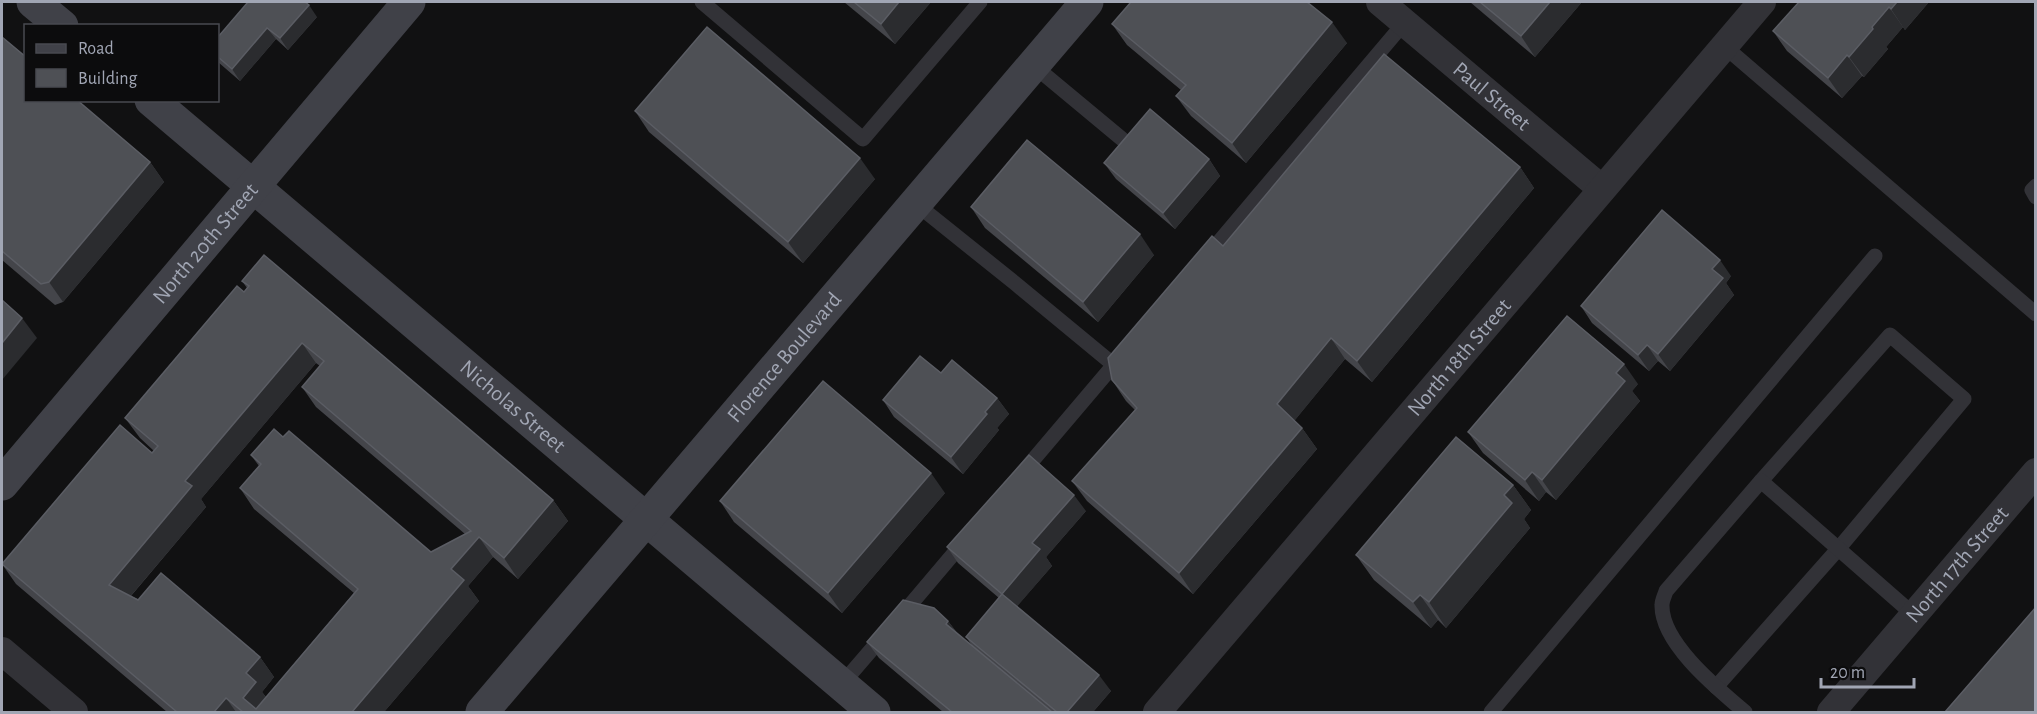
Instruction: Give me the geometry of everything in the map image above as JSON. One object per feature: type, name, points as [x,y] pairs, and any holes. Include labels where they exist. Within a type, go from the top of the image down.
[{"type":"street","points":[[33,2],[60,24]]},
{"type":"street","name":"North 20th Street","points":[[2,484],[252,185],[409,2]]},
{"type":"street","name":"Florence Boulevard","points":[[482,712],[1087,2]]},
{"type":"street","name":"Paul Street","points":[[1380,2],[1602,189]]},
{"type":"street","name":"North 18th Street","points":[[1157,712],[1762,2]]},
{"type":"street","name":"Nicholas Street","points":[[154,102],[874,712]]},
{"type":"street","name":"North 17th Street","points":[[1831,712],[2036,472]]},
{"type":"street","points":[[2,651],[74,712]]},
{"type":"lane","points":[[702,2],[863,139],[980,2]]},
{"type":"lane","points":[[1198,266],[1405,22]]},
{"type":"lane","points":[[1724,46],[2036,314]]},
{"type":"lane","points":[[1033,65],[1122,140]]},
{"type":"lane","points":[[2036,186],[2032,190],[2036,197]]},
{"type":"lane","points":[[915,204],[1114,365]]},
{"type":"lane","points":[[1491,712],[1875,256]]},
{"type":"lane","points":[[1716,687],[1839,548],[1964,399],[1890,335],[1666,591],[1662,604],[1672,636],[1716,687],[1745,712]]},
{"type":"lane","points":[[1015,481],[1129,347]]},
{"type":"lane","points":[[1761,482],[1914,615]]},
{"type":"lane","points":[[841,685],[978,525]]},
{"type":"building","points":[[248,2],[305,2],[309,5],[280,38],[267,28],[232,69],[219,58],[219,36]]},
{"type":"building","points":[[854,2],[899,2],[881,24]]},
{"type":"building","points":[[1131,2],[1307,2],[1332,22],[1232,143],[1176,96],[1186,85],[1112,24]]},
{"type":"building","points":[[1480,2],[1550,2],[1521,36]]},
{"type":"building","points":[[1799,2],[1897,2],[1891,9],[1889,7],[1849,57],[1847,55],[1828,78],[1773,31]]},
{"type":"building","points":[[707,27],[860,158],[788,242],[635,111]]},
{"type":"building","points":[[2,37],[24,55],[24,102],[79,102],[150,162],[49,282],[41,284],[2,251]]},
{"type":"building","points":[[1384,54],[1520,167],[1357,361],[1331,338],[1277,404],[1302,428],[1179,573],[1072,481],[1137,408],[1112,380],[1108,358],[1212,236],[1223,246]]},
{"type":"building","points":[[1150,109],[1209,159],[1163,213],[1104,163]]},
{"type":"building","points":[[1027,140],[1140,234],[1083,302],[971,207]]},
{"type":"building","points":[[1662,210],[1720,260],[1712,269],[1723,278],[1658,354],[1647,345],[1638,355],[1581,306]]},
{"type":"building","points":[[264,255],[553,500],[504,558],[479,537],[451,569],[464,580],[352,712],[243,712],[226,698],[214,712],[177,712],[2,564],[120,425],[152,453],[158,446],[125,418],[237,286],[244,292],[249,286],[242,281]],"holes":[[[302,343],[324,361],[302,387],[471,531],[431,552],[289,431],[283,437],[274,429],[251,455],[261,464],[240,488],[358,589],[256,709],[243,698],[256,682],[246,673],[260,657],[161,573],[138,600],[109,585],[192,486],[185,481]]]},
{"type":"building","points":[[2,300],[22,318],[2,343]]},
{"type":"building","points":[[1567,316],[1624,364],[1616,373],[1625,381],[1542,480],[1532,472],[1525,480],[1468,432]]},
{"type":"building","points":[[920,356],[941,373],[952,360],[997,398],[985,412],[987,414],[951,457],[883,400]]},
{"type":"building","points":[[823,381],[931,473],[828,593],[720,501]]},
{"type":"building","points":[[1456,437],[1513,485],[1504,495],[1512,503],[1429,602],[1420,595],[1413,602],[1356,555]]},
{"type":"building","points":[[1029,455],[1074,495],[1032,543],[1040,549],[1002,594],[947,547]]},
{"type":"building","points":[[1002,594],[1099,675],[1067,712],[1057,712],[966,637]]},
{"type":"building","points":[[903,600],[934,608],[948,621],[946,624],[1052,712],[952,712],[867,642]]},
{"type":"building","points":[[2036,607],[2036,712],[1945,712]]}]
